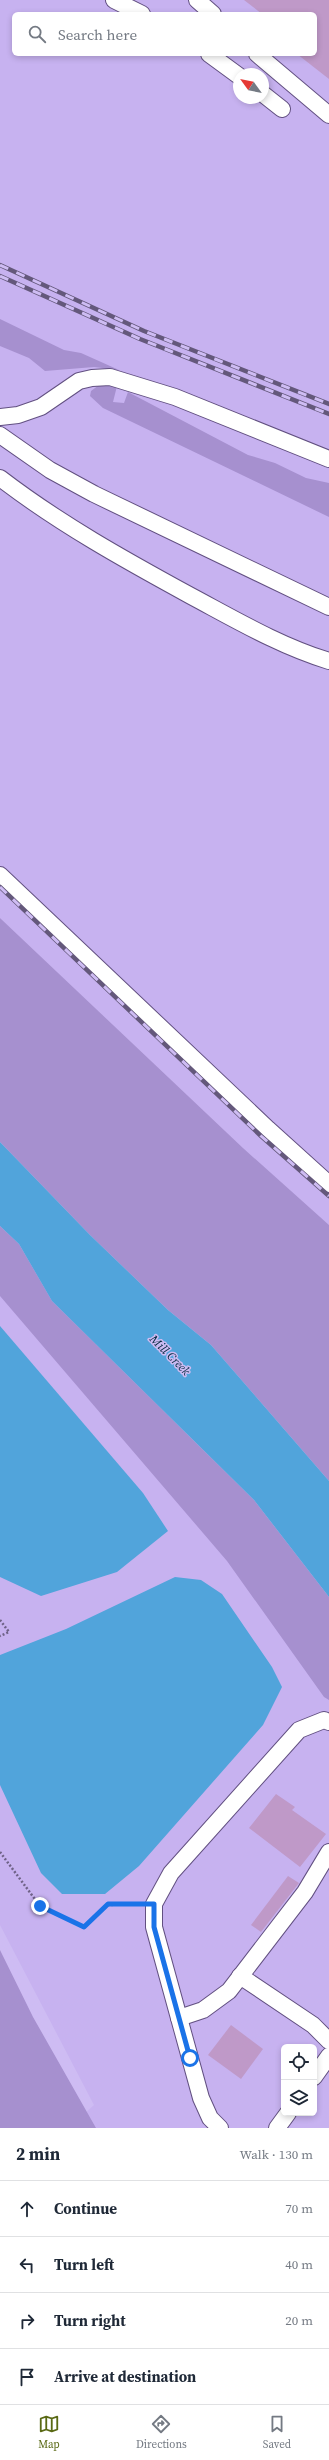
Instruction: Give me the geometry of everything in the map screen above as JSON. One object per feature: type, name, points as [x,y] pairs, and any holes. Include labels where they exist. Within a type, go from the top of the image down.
[{"type":"lane","points":[[114,0],[138,12]]},
{"type":"lane","points":[[197,0],[210,12]]},
{"type":"lane","points":[[212,56],[233,72]]},
{"type":"lane","points":[[259,56],[329,115]]},
{"type":"lane","points":[[269,99],[282,109]]},
{"type":"lane","points":[[0,417],[18,415],[41,407],[79,381],[92,378],[110,377],[175,397],[329,459]]},
{"type":"lane","points":[[0,436],[50,470],[83,488],[329,607]]},
{"type":"lane","points":[[0,478],[88,538],[164,581],[277,641],[329,661]]},
{"type":"lane","points":[[0,875],[268,1129],[329,1184]]},
{"type":"lane","points":[[220,2128],[210,2118],[201,2098],[154,1927],[154,1904],[171,1873],[298,1730],[324,1720],[329,1722]]},
{"type":"lane","points":[[179,2018],[203,2010],[229,1991],[305,1892],[329,1852]]},
{"type":"lane","points":[[240,1976],[313,2025],[329,2042]]},
{"type":"lane","points":[[317,2073],[329,2056]]},
{"type":"lane","points":[[277,2128],[286,2116]]},
{"type":"path","points":[[0,1620],[9,1632],[0,1636]]},
{"type":"path","points":[[0,1852],[40,1906],[84,1927],[108,1904],[154,1904]]},
{"type":"shaded area","points":[[0,0],[329,0],[329,1225],[243,1148],[0,918]]},
{"type":"shaded area","points":[[0,319],[64,350],[81,353],[119,370],[94,367],[45,371],[29,358],[0,346]]},
{"type":"shaded area","points":[[99,385],[117,386],[113,402],[124,403],[128,392],[248,455],[275,463],[306,478],[329,483],[329,517],[103,408],[90,396],[91,391]]},
{"type":"shaded area","points":[[0,918],[243,1148],[329,1225],[329,1481],[211,1345],[168,1310],[90,1235],[0,1142]]},
{"type":"shaded area","points":[[0,1226],[329,1597],[329,2128],[69,2128],[94,2105],[0,1925]]},
{"type":"shaded area","points":[[0,1226],[19,1244],[52,1301],[254,1500],[329,1597],[329,1700],[324,1697],[227,1561],[0,1296]]},
{"type":"shaded area","points":[[0,1950],[33,2017],[96,2128],[0,2128]]},
{"type":"water","name":"Mill Creek","points":[[0,1142],[90,1235],[168,1310],[211,1345],[329,1481],[329,1597],[254,1500],[52,1301],[19,1244],[0,1226]]},
{"type":"water","points":[[0,1326],[143,1493],[168,1531],[117,1572],[41,1596],[0,1577]]},
{"type":"water","points":[[175,1577],[201,1580],[222,1594],[272,1667],[282,1687],[263,1725],[139,1866],[105,1894],[62,1894],[41,1873],[0,1785],[0,1655],[66,1629]]},
{"type":"building","points":[[244,0],[329,0],[329,79],[300,56],[317,56],[317,12],[259,12]]},
{"type":"building","points":[[276,1794],[295,1807],[292,1810],[326,1834],[300,1867],[249,1828]]},
{"type":"building","points":[[288,1876],[299,1883],[261,1932],[251,1925]]},
{"type":"building","points":[[231,2025],[263,2049],[241,2079],[208,2055]]},
{"type":"railway","points":[[0,265],[144,331],[329,404]]},
{"type":"railway","points":[[0,276],[140,339],[329,414]]},
{"type":"railway","points":[[0,887],[261,1136],[329,1196]]},
{"type":"route","points":[[40,1906],[84,1927],[108,1904],[154,1904],[154,1927],[190,2058]]}]
